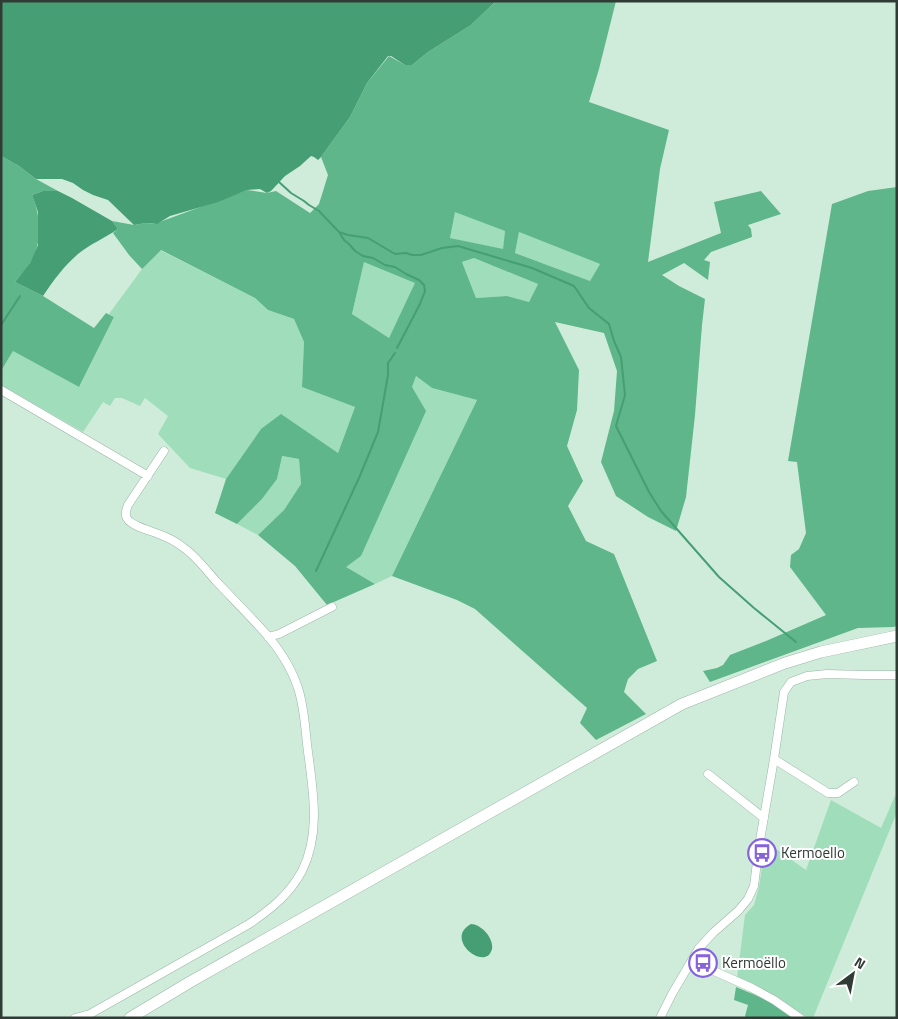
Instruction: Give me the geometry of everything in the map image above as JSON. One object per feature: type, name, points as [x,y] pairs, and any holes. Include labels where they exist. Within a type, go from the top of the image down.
[{"type":"main road","points":[[130,1018],[190,982],[682,704],[785,663],[821,652],[897,636]]},
{"type":"street","points":[[1,390],[148,476]]},
{"type":"street","points":[[75,1018],[90,1014],[249,924],[268,911],[294,885],[303,870],[312,844],[314,803],[303,711],[298,689],[283,656],[268,637],[186,549],[162,535],[134,524],[126,517],[128,505],[164,452]]},
{"type":"street","points":[[268,637],[279,634],[332,607]]},
{"type":"street","points":[[660,1018],[699,948],[738,911],[748,899],[754,886],[784,692],[790,682],[807,676],[826,674],[897,675]]},
{"type":"street","points":[[774,759],[828,793],[838,793],[854,782]]},
{"type":"street","points":[[708,774],[764,818]]},
{"type":"street","points":[[692,960],[752,988],[800,1018]]},
{"type":"shaded area","points":[[1,1],[496,1],[471,25],[428,52],[412,65],[405,65],[388,56],[367,83],[350,117],[321,157],[318,160],[311,156],[285,176],[271,191],[267,193],[260,189],[247,190],[218,202],[170,216],[157,224],[134,225],[108,200],[93,195],[62,179],[36,179],[19,166],[1,156]]},
{"type":"shaded area","points":[[496,1],[616,1],[589,102],[669,130],[660,169],[648,262],[721,233],[714,202],[761,191],[781,214],[748,225],[751,229],[752,237],[711,252],[704,260],[710,262],[708,280],[684,263],[662,275],[705,299],[686,497],[676,531],[648,517],[616,496],[601,462],[614,411],[617,371],[604,333],[555,322],[579,370],[577,410],[567,446],[583,481],[568,506],[586,541],[614,554],[657,661],[638,669],[628,679],[624,692],[646,714],[596,740],[580,723],[587,708],[475,609],[457,600],[392,576],[477,400],[432,388],[416,376],[412,387],[426,411],[361,556],[346,567],[375,584],[327,605],[295,566],[258,535],[284,510],[301,484],[299,459],[282,456],[277,479],[262,499],[237,524],[215,513],[226,479],[261,429],[281,414],[338,453],[355,407],[302,387],[304,342],[294,319],[268,310],[255,298],[161,250],[142,269],[113,233],[118,229],[112,221],[134,225],[154,224],[247,190],[267,193],[276,191],[310,213],[319,204],[328,175],[321,157],[350,117],[367,83],[389,56],[405,65],[412,65],[428,52],[471,25]],"holes":[[[455,212],[505,231],[503,249],[450,238]],[[519,232],[600,264],[590,281],[515,253]],[[474,258],[538,284],[529,302],[507,296],[476,298],[462,262]],[[364,262],[415,283],[389,338],[352,314]]]},
{"type":"shaded area","points":[[1,156],[58,191],[43,191],[32,195],[39,221],[39,238],[30,263],[15,282],[43,296],[94,328],[106,313],[114,317],[79,387],[13,351],[1,371]]},
{"type":"shaded area","points":[[897,187],[897,626],[858,628],[710,682],[703,671],[723,665],[730,655],[826,615],[790,567],[791,555],[799,549],[806,533],[797,462],[788,461],[832,204],[868,191]]},
{"type":"shaded area","points":[[43,191],[58,191],[72,198],[112,221],[118,229],[78,254],[59,274],[43,296],[15,282],[30,263],[38,245],[38,212],[32,195]]},
{"type":"shaded area","points":[[455,211],[505,231],[503,250],[450,238]]},
{"type":"shaded area","points":[[519,232],[600,264],[590,281],[515,253]]},
{"type":"shaded area","points":[[160,250],[255,298],[268,310],[294,319],[304,342],[302,387],[355,407],[338,453],[261,429],[226,479],[190,468],[158,434],[168,416],[145,398],[140,406],[122,398],[115,398],[110,406],[103,402],[83,432],[1,385],[1,371],[13,351],[79,387],[114,317],[109,314],[142,269]]},
{"type":"shaded area","points":[[474,258],[538,284],[529,302],[507,296],[476,298],[462,262]]},
{"type":"shaded area","points":[[364,261],[416,283],[389,338],[352,314]]},
{"type":"shaded area","points":[[416,376],[432,388],[477,400],[392,576],[375,584],[345,567],[361,556]]},
{"type":"shaded area","points":[[281,456],[299,459],[301,484],[284,510],[258,535],[237,524],[262,499],[277,479]]},
{"type":"shaded area","points":[[895,796],[897,797],[897,812],[813,1018],[808,1018],[779,998],[737,978],[745,915],[754,905],[759,887],[766,842],[806,870],[831,800],[881,828]]},
{"type":"shaded area","points":[[471,924],[479,926],[489,936],[492,949],[488,955],[482,957],[475,956],[464,945],[462,938],[464,930]]},
{"type":"shaded area","points":[[736,987],[767,1000],[792,1018],[746,1018],[748,1005],[734,1000]]},
{"type":"waterway","points":[[279,182],[291,193],[319,211],[339,232],[368,238],[395,254],[421,255],[442,248],[458,246],[532,268],[574,286],[589,308],[609,324],[621,357],[625,395],[616,426],[649,492],[661,511],[719,577],[796,642]]},
{"type":"waterway","points":[[339,232],[344,240],[363,256],[395,267],[419,280],[424,285],[425,291],[420,304],[397,348]]},
{"type":"waterway","points":[[1,325],[20,296]]},
{"type":"waterway","points":[[316,571],[378,432],[388,375],[388,363],[395,353]]},
{"type":"place","name":"Kermoello","points":[[762,853]]},
{"type":"place","name":"Kermoëllo","points":[[703,963]]}]
